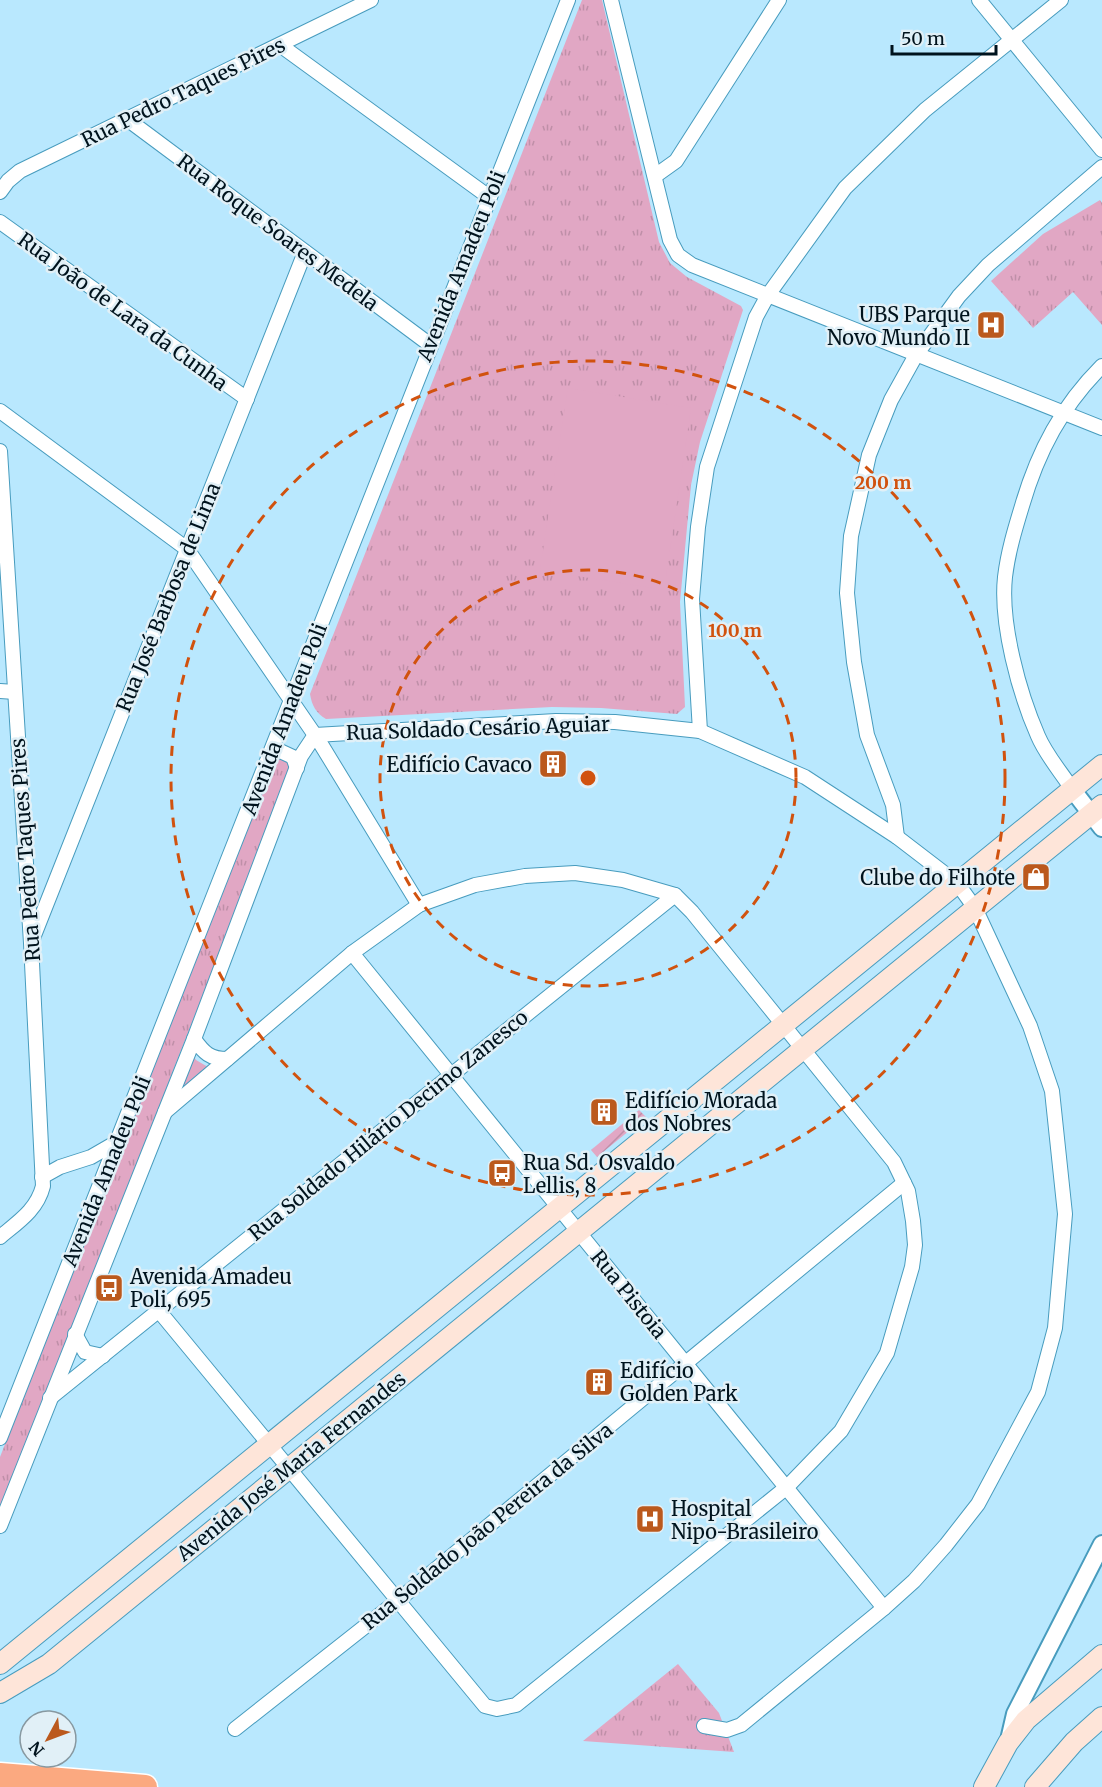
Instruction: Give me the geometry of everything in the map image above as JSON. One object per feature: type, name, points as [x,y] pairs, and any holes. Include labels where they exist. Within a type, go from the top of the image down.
[{"type":"highway","points":[[4,1773],[145,1787]]},
{"type":"main road","name":"Avenida José Maria Fernandes","points":[[6,1659],[1102,765]]},
{"type":"main road","name":"Avenida José Maria Fernandes","points":[[0,1693],[50,1664],[975,908],[1098,816]]},
{"type":"main road","points":[[984,1787],[1008,1743],[1026,1720],[1102,1655]]},
{"type":"main road","points":[[6,1659],[31,1677]]},
{"type":"main road","points":[[1035,1787],[1074,1742],[1102,1717]]},
{"type":"street","name":"Rua Pedro Taques Pires","points":[[0,192],[20,171],[371,0]]},
{"type":"street","name":"Avenida Amadeu Poli","points":[[0,1438],[272,752],[429,344],[568,0]]},
{"type":"street","points":[[611,0],[670,240],[678,255],[692,265],[1102,428]]},
{"type":"street","points":[[655,176],[676,161],[779,0]]},
{"type":"street","points":[[979,0],[1102,150]]},
{"type":"street","points":[[700,731],[692,599],[699,517],[707,467],[756,317],[768,295],[853,180],[925,110],[1060,0]]},
{"type":"street","points":[[280,45],[489,197]]},
{"type":"street","name":"Rua Roque Soares Medela","points":[[127,119],[429,344]]},
{"type":"street","points":[[897,837],[893,805],[867,735],[854,662],[846,593],[851,536],[869,454],[891,400],[916,355],[959,296],[988,265],[1102,167]]},
{"type":"street","name":"Rua João de Lara da Cunha","points":[[0,222],[247,399]]},
{"type":"street","name":"Rua José Barbosa de Lima","points":[[31,943],[305,252]]},
{"type":"street","points":[[1098,816],[1072,789],[1038,737],[1012,658],[1005,606],[1005,578],[1010,545],[1028,484],[1041,450],[1063,412],[1086,382],[1102,366]]},
{"type":"street","points":[[0,411],[187,549],[315,735],[420,905]]},
{"type":"street","name":"Rua Pedro Taques Pires","points":[[0,452],[31,943],[43,1186],[34,1208],[0,1237]]},
{"type":"street","points":[[0,691],[15,692]]},
{"type":"street","name":"Rua Soldado Cesário Aguiar","points":[[315,735],[556,721],[615,722],[700,731],[805,777],[897,837],[957,883]]},
{"type":"street","name":"Avenida Amadeu Poli","points":[[0,1526],[194,1039],[301,756],[315,735]]},
{"type":"street","points":[[272,752],[280,751],[293,757],[297,768]]},
{"type":"street","points":[[159,1311],[485,1706],[497,1710],[516,1705],[787,1487],[841,1431],[887,1353],[912,1267],[915,1245],[913,1221],[904,1183],[894,1162],[692,912],[675,895],[623,880],[575,873],[525,876],[475,885],[420,905],[352,953],[165,1112]]},
{"type":"street","points":[[705,1726],[727,1730],[741,1725],[914,1581],[978,1504],[1038,1392],[1055,1328],[1065,1214],[1052,1091],[1030,1026],[975,908],[957,883]]},
{"type":"street","name":"Rua Soldado Hilário Decimo Zanesco","points":[[49,1400],[675,895]]},
{"type":"street","points":[[352,953],[578,1232]]},
{"type":"street","points":[[194,1039],[207,1056],[227,1059]]},
{"type":"street","points":[[42,1177],[60,1167],[91,1157],[117,1142]]},
{"type":"street","name":"Rua Soldado João Pereira da Silva","points":[[235,1729],[397,1600],[904,1183]]},
{"type":"street","name":"Rua Pistoia","points":[[578,1232],[884,1608]]},
{"type":"street","points":[[75,1334],[85,1352],[103,1356]]},
{"type":"street","points":[[1008,1743],[1015,1714],[1102,1544]]},
{"type":"green space","points":[[582,0],[602,0],[659,242],[670,263],[687,277],[741,306],[743,310],[700,442],[691,485],[680,602],[685,707],[677,714],[552,707],[326,719],[315,709],[310,694]]},
{"type":"green space","points":[[1100,200],[1102,203],[1102,325],[1073,292],[1033,328],[991,281],[1043,234]]},
{"type":"green space","points":[[568,388],[691,408],[664,590],[540,570]]},
{"type":"green space","points":[[280,755],[287,757],[292,771],[0,1509],[0,1457],[274,758]]},
{"type":"green space","points":[[193,1055],[196,1060],[208,1067],[181,1091]]},
{"type":"green space","points":[[639,1110],[646,1117],[597,1157],[591,1150]]},
{"type":"green space","points":[[678,1664],[719,1713],[734,1752],[583,1741]]},
{"type":"place","name":"UBS Parque Novo Mundo II","points":[[991,325]]},
{"type":"place","name":"Edifício Cavaco","points":[[553,764]]},
{"type":"place","name":"Clube do Filhote","points":[[1036,877]]},
{"type":"place","name":"Edifício Morada dos Nobres","points":[[604,1112]]},
{"type":"place","name":"Rua Sd. Osvaldo Lellis, 8","points":[[502,1173]]},
{"type":"place","name":"Avenida Amadeu Poli, 695","points":[[109,1288]]},
{"type":"place","name":"Edifício Golden Park","points":[[599,1382]]},
{"type":"place","name":"Hospital Nipo-Brasileiro","points":[[650,1519]]}]
